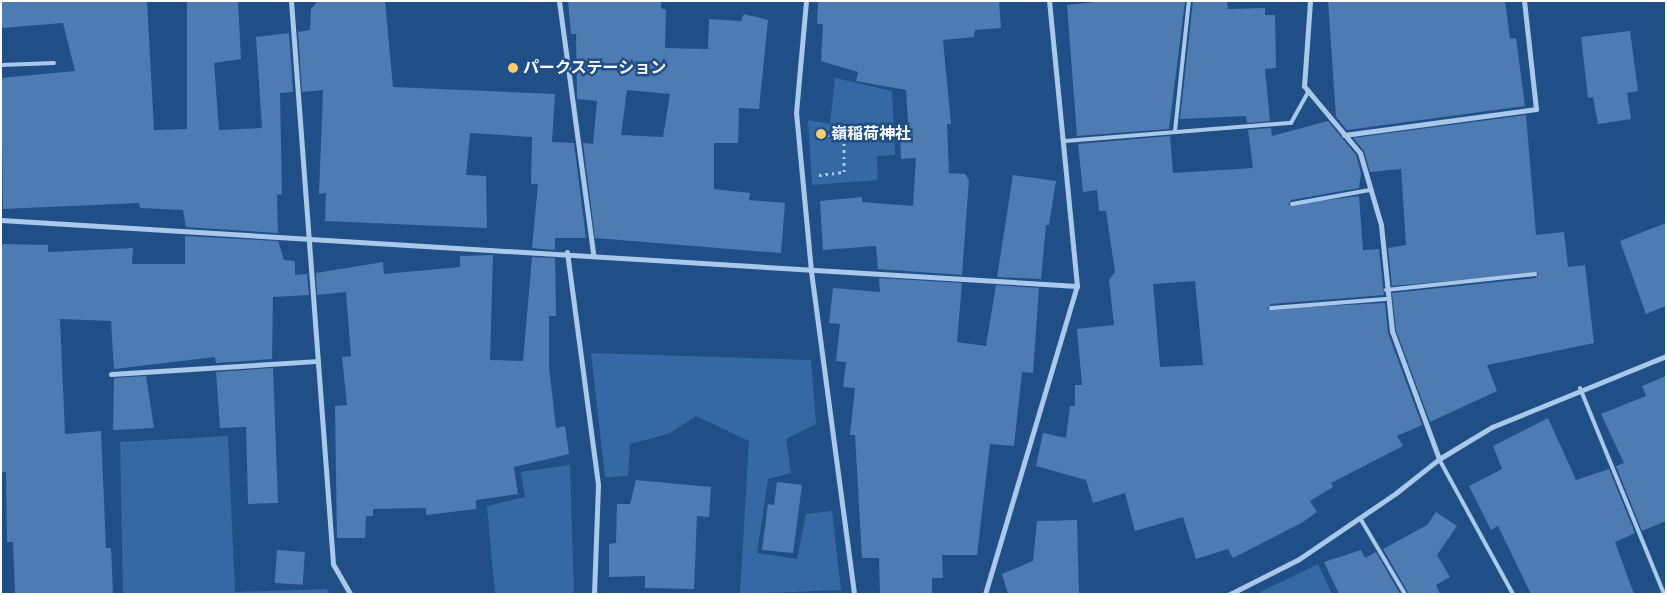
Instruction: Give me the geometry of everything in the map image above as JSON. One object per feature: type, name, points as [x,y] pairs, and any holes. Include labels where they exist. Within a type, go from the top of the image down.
[{"type":"street","points":[[292,1],[316,361],[333,564],[350,594]]},
{"type":"street","points":[[559,1],[592,254]]},
{"type":"street","points":[[806,1],[796,112],[811,270],[854,594]]},
{"type":"street","points":[[985,594],[1077,286],[1065,141],[1049,1]]},
{"type":"street","points":[[1310,1],[1304,86],[1360,153],[1381,225],[1386,299],[1392,332],[1439,459]]},
{"type":"street","points":[[1344,135],[1536,109],[1524,1]]},
{"type":"street","points":[[1,220],[567,252],[811,270],[1077,286]]},
{"type":"street","points":[[567,252],[598,484],[594,594]]},
{"type":"street","points":[[1230,594],[1298,559],[1360,518],[1439,459],[1492,428],[1580,388],[1666,356]]},
{"type":"street","points":[[111,374],[316,361]]},
{"type":"lane","points":[[1175,130],[1189,1]]},
{"type":"lane","points":[[1,65],[54,63]]},
{"type":"lane","points":[[1065,141],[1175,130],[1291,123],[1309,91]]},
{"type":"lane","points":[[1292,204],[1370,190]]},
{"type":"lane","points":[[1386,290],[1535,274]]},
{"type":"lane","points":[[1271,308],[1386,299]]},
{"type":"lane","points":[[1580,388],[1664,594]]},
{"type":"lane","points":[[1439,459],[1513,594]]},
{"type":"lane","points":[[1360,518],[1406,594]]},
{"type":"path","points":[[826,134],[844,137],[844,172],[826,174]]},
{"type":"shaded area","points":[[835,78],[892,91],[895,155],[877,156],[878,180],[812,185],[808,120],[830,124]]},
{"type":"shaded area","points":[[591,353],[811,360],[816,424],[786,439],[791,473],[768,479],[757,553],[797,559],[806,514],[832,511],[841,590],[740,594],[749,441],[696,416],[668,434],[630,444],[628,476],[605,477]]},
{"type":"shaded area","points":[[228,436],[235,592],[327,589],[330,594],[123,594],[120,442]]},
{"type":"shaded area","points":[[570,465],[574,594],[495,594],[487,506],[525,497],[521,472]]},
{"type":"shaded area","points":[[1318,564],[1332,594],[1256,594]]},
{"type":"building","points":[[1,1],[147,1],[154,130],[187,129],[187,1],[238,1],[241,59],[214,63],[219,130],[262,128],[256,37],[289,33],[293,92],[280,93],[282,194],[277,195],[278,233],[186,227],[183,210],[140,208],[139,203],[3,209],[1,78],[75,71],[63,23],[1,28]]},
{"type":"building","points":[[318,1],[385,1],[393,87],[555,94],[552,142],[574,143],[586,238],[555,238],[555,250],[532,248],[538,184],[531,184],[532,137],[470,133],[466,175],[486,176],[487,228],[325,221],[326,193],[319,194],[323,90],[302,92],[298,32],[310,30],[311,9]]},
{"type":"building","points":[[568,1],[661,1],[661,8],[666,10],[665,48],[708,49],[709,19],[741,21],[744,14],[768,20],[759,109],[739,108],[738,143],[714,143],[714,189],[750,193],[749,200],[785,203],[781,253],[595,238],[583,143],[593,144],[597,101],[577,99],[576,34],[571,34]],"holes":[[[627,90],[670,94],[663,137],[621,135]]]},
{"type":"building","points":[[818,1],[999,1],[1001,28],[975,30],[974,37],[943,40],[951,124],[947,124],[949,173],[965,174],[969,180],[962,275],[878,269],[876,246],[823,250],[820,201],[862,197],[862,202],[913,206],[916,158],[901,159],[900,135],[909,135],[906,90],[856,81],[858,72],[821,61],[823,24],[817,24]]},
{"type":"building","points":[[1106,1],[1185,1],[1169,129],[1077,136],[1067,5]]},
{"type":"building","points":[[1193,1],[1227,1],[1228,9],[1265,8],[1265,15],[1275,15],[1276,68],[1265,69],[1270,121],[1247,123],[1246,116],[1180,119]]},
{"type":"building","points":[[1328,1],[1505,1],[1510,39],[1516,38],[1525,106],[1347,130],[1336,117]]},
{"type":"building","points":[[1630,31],[1638,91],[1627,93],[1631,119],[1598,124],[1593,97],[1588,98],[1581,37]]},
{"type":"building","points":[[1526,115],[1536,235],[1564,232],[1568,267],[1585,265],[1594,343],[1487,365],[1497,391],[1430,422],[1396,330],[1392,293],[1535,278],[1539,273],[1392,286],[1388,248],[1406,245],[1401,169],[1370,172],[1364,151],[1353,138]]},
{"type":"building","points":[[1328,121],[1356,155],[1361,173],[1359,188],[1291,200],[1288,205],[1359,196],[1363,250],[1379,249],[1384,295],[1271,304],[1267,309],[1385,303],[1388,333],[1422,425],[1397,436],[1403,446],[1331,483],[1333,487],[1310,501],[1317,512],[1303,522],[1233,558],[1228,549],[1196,559],[1183,517],[1135,531],[1125,493],[1093,503],[1086,480],[1036,466],[1043,433],[1066,438],[1070,406],[1075,406],[1075,385],[1082,385],[1077,329],[1114,325],[1109,280],[1115,272],[1106,211],[1099,211],[1097,190],[1083,192],[1078,144],[1170,136],[1173,173],[1253,168],[1248,130],[1271,128],[1272,136]],"holes":[[[1195,281],[1203,365],[1160,367],[1153,284]]]},
{"type":"building","points":[[1013,175],[1056,181],[1049,225],[1046,225],[1041,279],[997,277]]},
{"type":"building","points":[[1666,223],[1666,306],[1646,314],[1620,241]]},
{"type":"building","points":[[185,236],[278,241],[284,260],[295,261],[295,275],[307,274],[309,295],[273,297],[272,359],[216,363],[215,357],[114,369],[111,321],[60,319],[65,434],[101,431],[106,548],[111,548],[113,594],[15,594],[13,542],[7,542],[6,472],[1,472],[2,244],[48,245],[48,252],[133,248],[132,264],[185,264]]},
{"type":"building","points":[[493,255],[490,360],[523,361],[532,257],[555,258],[556,316],[549,316],[549,366],[556,428],[565,426],[569,454],[514,467],[518,494],[476,500],[476,509],[426,515],[426,508],[373,509],[373,516],[366,516],[365,538],[337,538],[335,406],[347,405],[342,357],[351,356],[346,292],[317,295],[316,273],[383,262],[384,274],[460,267],[460,256]]},
{"type":"building","points":[[879,278],[962,283],[957,342],[986,346],[996,285],[1039,288],[1033,373],[1022,372],[1014,446],[990,444],[977,555],[942,555],[943,578],[932,578],[932,594],[880,594],[879,558],[862,558],[855,435],[850,435],[855,388],[843,387],[846,362],[836,361],[840,324],[829,323],[833,288],[880,292]]},
{"type":"building","points":[[273,368],[278,503],[248,504],[246,427],[220,428],[216,372]]},
{"type":"building","points":[[146,376],[154,428],[113,430],[114,378]]},
{"type":"building","points":[[1666,376],[1666,521],[1642,531],[1616,466],[1624,463],[1601,414],[1646,396],[1642,386]]},
{"type":"building","points":[[1548,418],[1576,480],[1609,469],[1635,533],[1615,542],[1634,594],[1531,594],[1498,526],[1491,530],[1469,486],[1502,469],[1493,446]]},
{"type":"building","points":[[636,480],[711,487],[709,517],[697,516],[694,589],[645,588],[645,576],[609,577],[609,544],[616,543],[617,504],[630,504]]},
{"type":"building","points":[[777,482],[802,485],[793,553],[762,550],[768,504],[774,505]]},
{"type":"building","points":[[1436,512],[1457,526],[1437,555],[1450,577],[1436,585],[1440,594],[1409,594],[1383,549],[1427,525]]},
{"type":"building","points":[[1077,520],[1079,594],[1008,594],[1002,574],[1033,561],[1037,521]]},
{"type":"building","points":[[277,550],[305,552],[303,585],[275,583]]},
{"type":"building","points":[[1361,550],[1365,558],[1376,552],[1400,594],[1339,594],[1324,562]]},
{"type":"place","name":"パークステーション","points":[[513,68]]},
{"type":"place","name":"嶺稲荷神社","points":[[821,134]]}]
